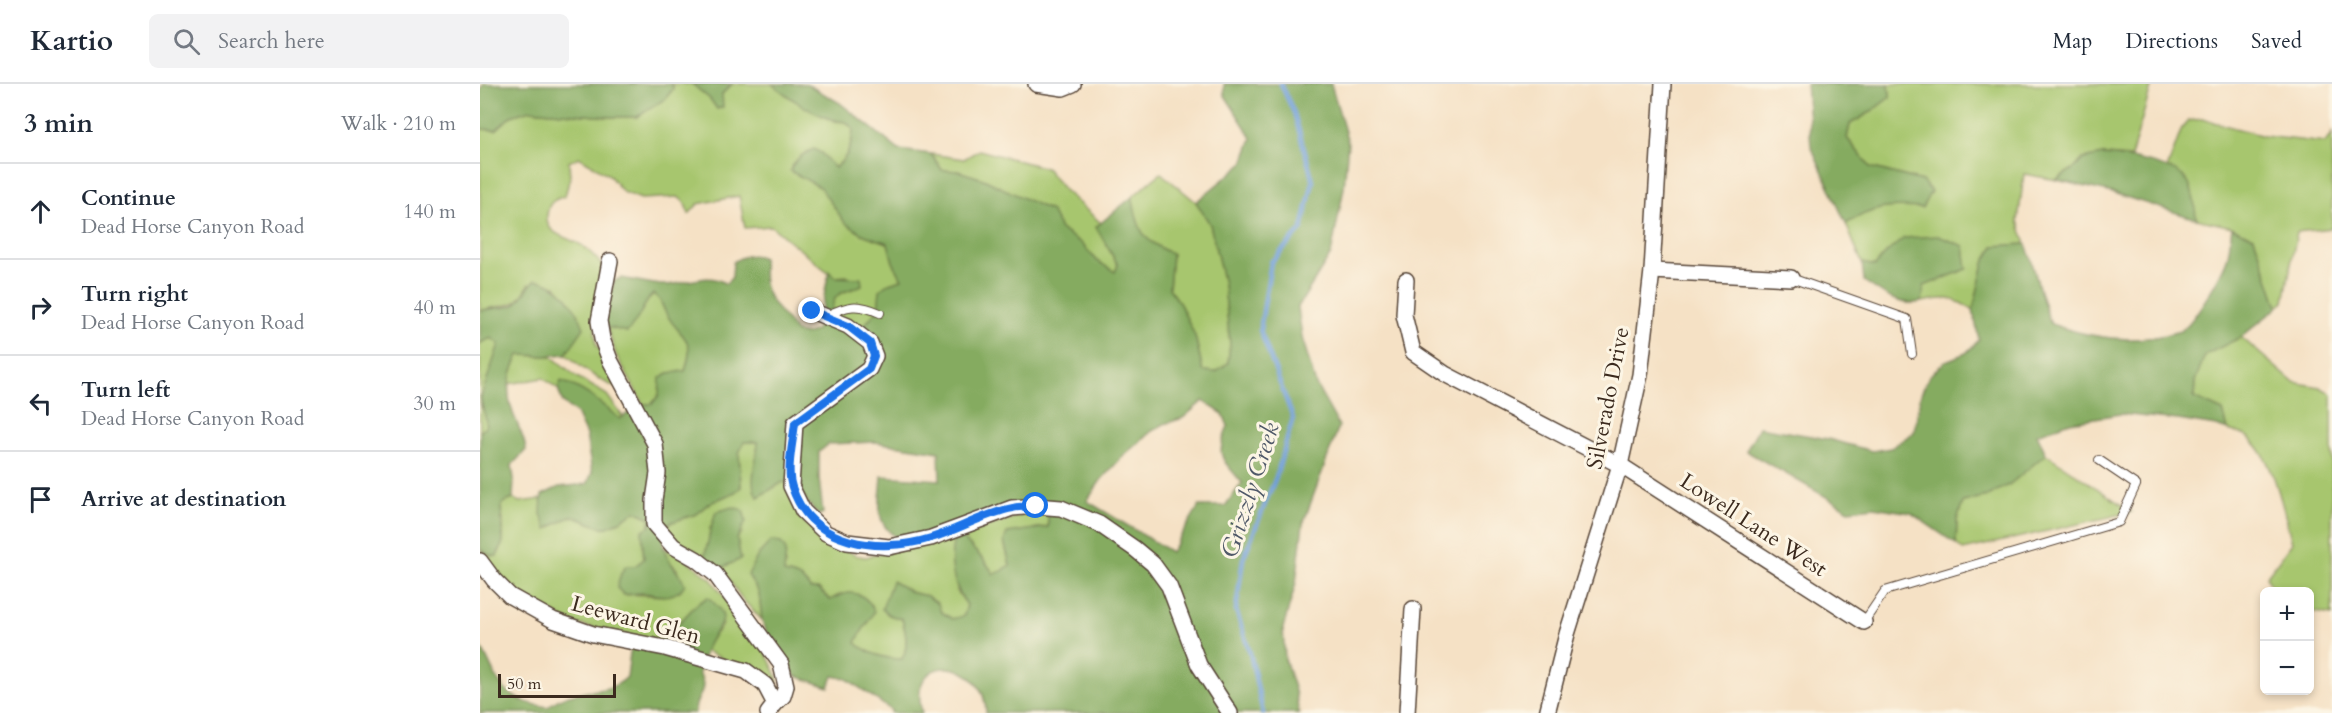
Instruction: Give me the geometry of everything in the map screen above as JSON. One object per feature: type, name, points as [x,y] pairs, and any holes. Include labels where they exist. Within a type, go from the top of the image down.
[{"type":"street","points":[[1036,84],[1064,88],[1073,84]]},
{"type":"street","name":"Silverado Drive","points":[[1547,713],[1567,633],[1620,465],[1640,375],[1652,271],[1663,84]]},
{"type":"street","points":[[610,261],[599,321],[602,339],[610,360],[655,444],[658,473],[654,500],[654,524],[673,546],[696,559],[715,574],[781,664],[786,686],[783,696],[772,708]]},
{"type":"street","points":[[1652,271],[1791,278]]},
{"type":"street","name":"Lowell Lane West","points":[[1406,280],[1404,315],[1413,352],[1445,374],[1620,465],[1864,622]]},
{"type":"street","points":[[818,314],[848,326],[870,343],[874,356],[869,369],[795,423],[791,486],[803,511],[826,532],[848,542],[889,547],[931,538],[1012,508],[1061,508],[1099,524],[1154,564],[1169,586],[1199,665],[1230,713]]},
{"type":"street","name":"Leeward Glen","points":[[480,561],[510,596],[553,620],[592,634],[664,648],[746,671],[765,684],[772,708]]},
{"type":"street","points":[[1407,713],[1413,609]]},
{"type":"lane","points":[[1791,278],[1907,320],[1912,354]]},
{"type":"lane","points":[[818,314],[858,306],[866,306],[880,313]]},
{"type":"lane","points":[[1864,622],[1885,591],[2119,522],[2136,485],[2099,460]]},
{"type":"green space","points":[[484,84],[672,84],[673,89],[665,99],[637,117],[608,117],[530,110],[511,116],[496,130],[480,129],[480,90]]},
{"type":"green space","points":[[672,84],[692,84],[710,99],[722,94],[732,84],[772,84],[792,99],[833,121],[846,122],[853,129],[848,151],[843,160],[834,168],[821,153],[791,171],[820,187],[862,234],[888,243],[893,262],[902,279],[889,283],[876,312],[861,329],[854,333],[831,317],[835,298],[853,289],[847,276],[834,277],[771,226],[745,228],[739,196],[698,204],[689,214],[684,202],[678,197],[641,199],[623,192],[609,175],[579,157],[569,162],[570,178],[565,196],[550,204],[548,225],[557,234],[583,246],[603,266],[595,330],[596,344],[623,388],[601,380],[566,354],[579,314],[556,286],[529,284],[519,299],[509,305],[480,311],[480,129],[496,130],[511,116],[530,110],[608,117],[637,117],[665,99],[673,89]]},
{"type":"green space","points":[[692,84],[732,84],[722,94],[723,107],[717,109],[710,99]]},
{"type":"green space","points":[[772,84],[807,84],[840,103],[899,150],[931,154],[942,170],[958,171],[983,179],[1051,211],[1060,229],[1081,243],[1097,261],[1115,272],[1118,265],[1096,227],[1132,197],[1143,233],[1153,243],[1172,254],[1169,288],[1179,302],[1195,336],[1203,371],[1216,372],[1228,363],[1230,344],[1224,284],[1210,224],[1196,202],[1243,163],[1252,138],[1224,94],[1224,84],[1331,84],[1348,142],[1344,188],[1331,254],[1298,307],[1302,337],[1316,385],[1339,426],[1303,524],[1296,583],[1283,628],[1285,659],[1299,713],[986,713],[983,694],[974,680],[961,672],[948,668],[935,670],[925,678],[920,692],[922,713],[891,713],[891,710],[847,679],[833,676],[829,687],[795,676],[780,648],[767,633],[762,620],[759,593],[748,575],[758,555],[771,541],[781,543],[786,550],[784,573],[799,578],[810,589],[819,589],[830,600],[848,593],[858,594],[866,599],[874,611],[856,643],[878,655],[902,659],[906,634],[902,619],[889,615],[882,609],[892,581],[913,593],[927,596],[938,604],[941,612],[952,619],[964,616],[967,605],[958,591],[952,567],[953,542],[962,538],[994,574],[1010,565],[1004,541],[1007,533],[1048,527],[1048,513],[1037,505],[904,542],[894,536],[882,522],[880,514],[882,476],[940,480],[939,452],[875,442],[829,444],[819,452],[823,513],[819,515],[790,484],[783,482],[758,497],[753,478],[758,442],[744,442],[739,453],[741,487],[708,504],[696,514],[669,523],[663,541],[664,549],[685,584],[678,592],[669,595],[644,593],[624,595],[617,588],[621,573],[626,566],[635,566],[644,559],[642,531],[651,525],[651,518],[635,511],[609,527],[603,527],[571,516],[547,529],[541,514],[542,495],[559,487],[587,484],[592,473],[586,435],[576,413],[563,403],[558,389],[561,381],[585,392],[620,419],[640,404],[652,404],[659,395],[660,378],[668,373],[685,371],[688,344],[671,321],[660,300],[653,294],[627,332],[607,327],[605,320],[614,281],[621,278],[671,285],[711,278],[726,284],[732,277],[733,262],[747,256],[759,256],[763,258],[764,284],[770,298],[796,332],[807,334],[816,330],[819,322],[829,271],[834,277],[861,278],[862,285],[839,294],[832,308],[831,317],[854,333],[878,310],[880,290],[889,283],[902,279],[893,262],[888,243],[862,234],[845,223],[820,187],[790,171],[799,157],[814,149],[835,168],[848,151],[853,129],[846,122],[826,117],[798,103]],"holes":[[[1203,401],[1223,414],[1228,426],[1221,452],[1226,463],[1242,483],[1225,506],[1199,506],[1171,552],[1087,501],[1101,480],[1124,455],[1152,431],[1164,424],[1183,418]]]},
{"type":"green space","points":[[1806,84],[1889,84],[1890,97],[1850,124],[1847,138],[1870,167],[1922,181],[1931,191],[1922,208],[1900,207],[1874,210],[1846,224],[1811,146]]},
{"type":"green space","points":[[1889,84],[2152,84],[2131,157],[2103,155],[2083,159],[2076,167],[2056,180],[2024,174],[2018,221],[2026,244],[1994,246],[1984,263],[1973,310],[1949,299],[1922,302],[1923,286],[1967,269],[1887,252],[1875,266],[1862,263],[1846,224],[1871,211],[1899,207],[1922,181],[1870,167],[1847,138],[1850,124],[1890,97]]},
{"type":"green space","points":[[2202,119],[2264,136],[2325,143],[2332,133],[2332,228],[2297,232],[2284,302],[2278,307],[2254,237],[2232,227],[2196,219],[2193,194],[2190,188],[2182,178],[2167,169],[2182,128],[2188,121]]},
{"type":"green space","points":[[979,150],[1046,168],[1064,190],[1101,223],[1096,227],[1118,265],[1115,273],[1097,261],[1081,243],[1060,229],[1051,211],[983,179],[958,171],[942,170],[931,154],[964,159]]},
{"type":"green space","points":[[2103,155],[2146,162],[2179,173],[2185,178],[2192,193],[2196,219],[2113,193],[2056,180],[2076,167],[2083,159]]},
{"type":"green space","points":[[1161,173],[1196,202],[1210,224],[1224,284],[1230,344],[1228,363],[1217,372],[1203,371],[1195,336],[1179,302],[1169,288],[1172,254],[1153,243],[1142,233],[1137,219],[1132,197]]},
{"type":"green space","points":[[2232,227],[2254,237],[2278,307],[2241,337],[2205,355],[2195,381],[2194,398],[2223,411],[2228,430],[2178,420],[2120,414],[2070,422],[2037,434],[2046,454],[2010,484],[1987,496],[1963,502],[1957,520],[1956,544],[1911,513],[1874,507],[1849,510],[1746,451],[1759,427],[1828,439],[1872,451],[1891,448],[1914,432],[1921,394],[1929,376],[1946,361],[1966,353],[1979,340],[1973,310],[1984,263],[1994,246],[2026,244],[2051,324],[2107,338],[2150,338],[2182,330],[2194,317],[2224,266]]},
{"type":"green space","points":[[1938,236],[1964,246],[1967,269],[1924,286],[1922,302],[1898,301],[1884,295],[1864,281],[1862,263],[1875,266],[1904,238]]},
{"type":"green space","points":[[536,280],[553,286],[566,297],[577,312],[584,328],[566,354],[519,355],[515,364],[509,381],[510,405],[526,450],[512,465],[513,499],[503,503],[501,507],[503,542],[497,556],[491,556],[480,549],[480,432],[486,427],[481,397],[499,344],[491,338],[480,343],[480,311],[514,305]]},
{"type":"green space","points":[[653,294],[660,300],[671,321],[685,338],[689,350],[685,371],[668,373],[659,395],[652,404],[643,404],[616,355],[607,327],[627,332]]},
{"type":"green space","points":[[2241,337],[2293,382],[2320,387],[2332,394],[2332,615],[2314,612],[2314,587],[2272,587],[2266,577],[2292,543],[2281,501],[2271,470],[2256,445],[2244,435],[2228,430],[2223,411],[2194,398],[2195,381],[2205,354]]},
{"type":"green space","points":[[491,338],[500,344],[481,406],[487,418],[486,427],[480,432],[480,343]]},
{"type":"green space","points":[[519,355],[551,356],[577,377],[607,395],[623,417],[619,419],[585,393],[561,382],[558,389],[543,378],[508,384],[509,375]]},
{"type":"green space","points":[[758,441],[754,486],[758,497],[783,482],[788,483],[805,522],[816,532],[837,542],[855,555],[866,557],[966,534],[1025,514],[1048,513],[1048,527],[1036,528],[1004,541],[1010,565],[994,574],[962,538],[957,591],[967,605],[964,616],[952,619],[941,612],[938,604],[927,596],[913,593],[892,581],[889,615],[902,619],[906,634],[906,649],[902,659],[878,655],[856,643],[859,633],[868,623],[841,594],[830,600],[819,589],[810,589],[799,578],[784,573],[785,560],[754,581],[759,593],[762,620],[742,599],[721,568],[740,559],[737,539],[742,532],[710,527],[704,557],[665,532],[669,523],[696,514],[708,504],[741,487],[739,453],[744,442]]},
{"type":"green space","points":[[2046,454],[2132,512],[1963,550],[1956,544],[1957,520],[1963,502],[1987,496]]},
{"type":"green space","points":[[513,499],[520,502],[541,499],[547,529],[571,516],[604,527],[616,523],[635,511],[651,518],[643,550],[644,559],[635,566],[625,595],[660,596],[681,590],[677,569],[667,559],[663,547],[684,558],[711,579],[765,651],[777,676],[777,688],[770,680],[705,651],[708,643],[723,624],[697,604],[665,638],[654,642],[572,623],[515,592],[493,570],[480,549],[491,556],[497,556],[503,539],[501,507],[503,503]]},
{"type":"green space","points":[[732,507],[743,510],[746,521],[737,539],[741,559],[721,568],[704,557],[716,512]]},
{"type":"green space","points":[[708,597],[723,616],[720,626],[706,648],[699,673],[703,685],[695,713],[480,713],[480,646],[505,690],[532,704],[548,707],[568,695],[609,688],[618,684],[627,677],[633,645],[665,638],[697,604]]},
{"type":"waterway","name":"Grizzly Creek","points":[[1263,713],[1250,653],[1236,610],[1243,559],[1276,477],[1293,418],[1260,330],[1271,262],[1302,229],[1313,181],[1294,113],[1281,84]]},
{"type":"route","points":[[812,311],[848,326],[870,343],[874,356],[869,369],[842,391],[795,423],[791,486],[803,511],[826,532],[848,542],[889,547],[931,538],[1012,508],[1036,506]]}]
